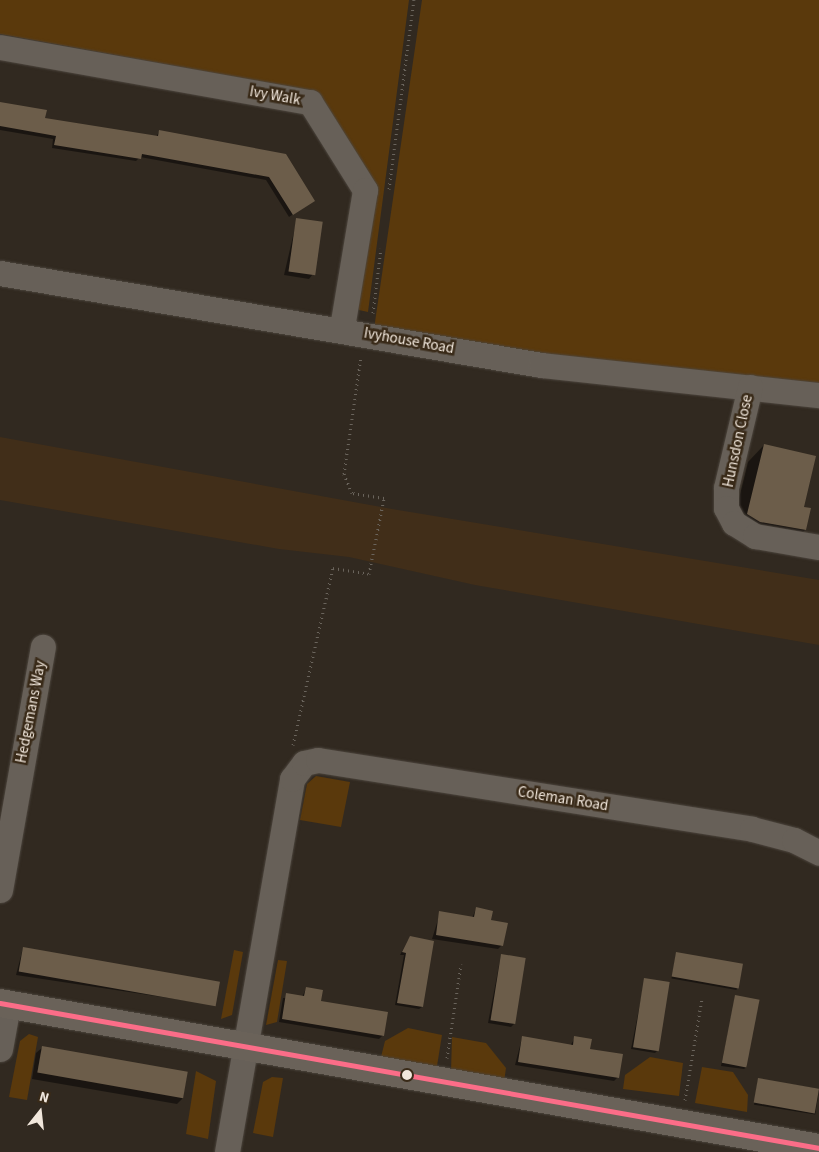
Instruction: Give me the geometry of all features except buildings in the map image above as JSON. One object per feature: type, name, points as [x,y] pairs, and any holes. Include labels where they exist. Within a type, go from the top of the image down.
[{"type":"street","name":"Ivy Walk","points":[[0,47],[310,102],[365,190],[359,332]]},
{"type":"street","name":"Ivyhouse Road","points":[[0,273],[359,332],[542,365],[819,395]]},
{"type":"street","name":"Hunsdon Close","points":[[750,387],[726,488],[726,508],[734,523],[755,536],[819,547]]},
{"type":"street","name":"Hedgemans Way","points":[[0,890],[9,776],[43,647]]},
{"type":"street","name":"Coleman Road","points":[[304,762],[318,760],[752,829],[794,840],[819,853]]},
{"type":"street","points":[[227,1152],[243,1047],[292,778],[304,762]]},
{"type":"street","points":[[0,1049],[4,1004],[819,1148]]},
{"type":"path","points":[[388,196],[414,0]]},
{"type":"path","points":[[304,762],[291,741],[333,568],[369,574],[384,498],[352,492],[344,474],[359,332],[382,246]]},
{"type":"path","points":[[443,1083],[461,964]]},
{"type":"path","points":[[681,1125],[702,998]]},
{"type":"shaded area","points":[[0,0],[409,0],[368,312],[359,310],[357,304],[374,182],[317,92],[0,34]]},
{"type":"shaded area","points":[[422,0],[819,0],[819,383],[544,355],[374,329]]},
{"type":"shaded area","points":[[0,437],[392,509],[819,580],[819,645],[475,585],[349,557],[279,549],[0,500]]},
{"type":"shaded area","points":[[316,776],[350,782],[341,827],[300,820],[307,784]]},
{"type":"shaded area","points":[[234,950],[243,952],[232,1015],[221,1019]]},
{"type":"shaded area","points":[[278,960],[287,961],[277,1022],[266,1025]]},
{"type":"shaded area","points":[[408,1028],[442,1035],[437,1066],[427,1069],[380,1061],[385,1041]]},
{"type":"shaded area","points":[[29,1034],[38,1037],[27,1100],[9,1097],[20,1041]]},
{"type":"shaded area","points":[[452,1037],[486,1043],[506,1068],[504,1082],[451,1072]]},
{"type":"shaded area","points":[[650,1057],[683,1063],[679,1096],[623,1089],[625,1075]]},
{"type":"shaded area","points":[[702,1067],[733,1072],[748,1095],[747,1112],[695,1103]]},
{"type":"shaded area","points":[[196,1071],[216,1081],[208,1139],[186,1134]]},
{"type":"shaded area","points":[[272,1077],[283,1078],[273,1137],[253,1133],[263,1082]]},
{"type":"transit line","points":[[0,1003],[819,1148]]}]
